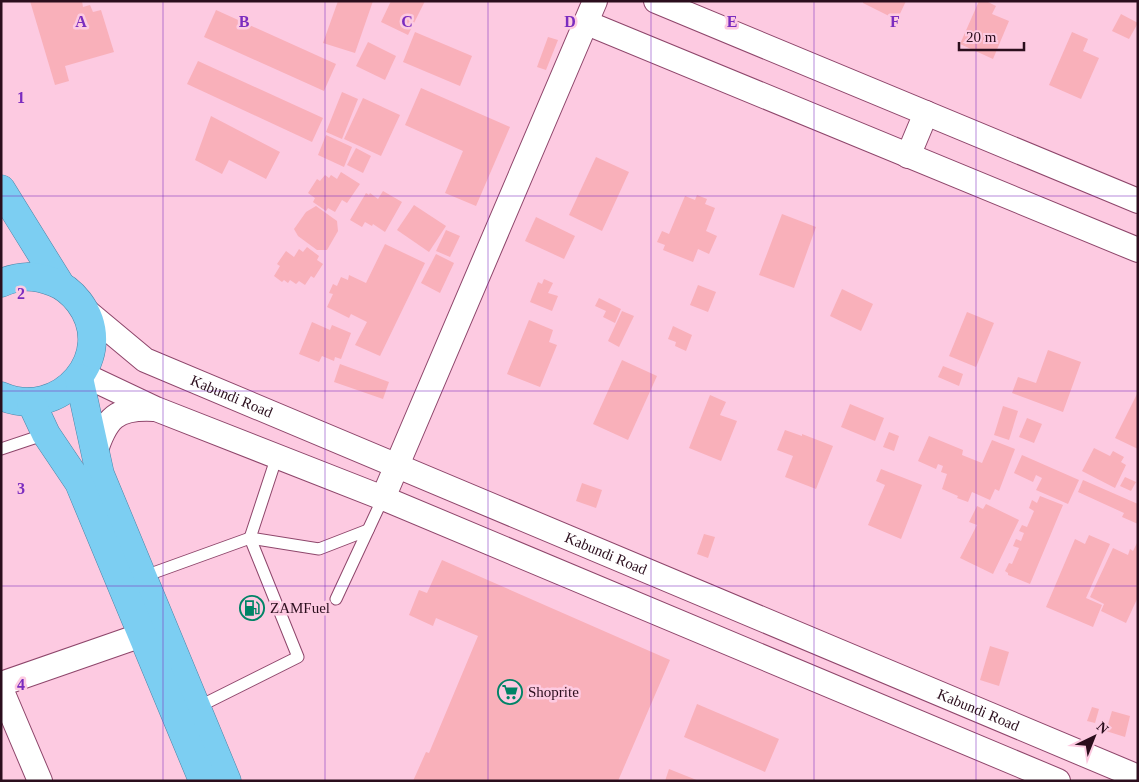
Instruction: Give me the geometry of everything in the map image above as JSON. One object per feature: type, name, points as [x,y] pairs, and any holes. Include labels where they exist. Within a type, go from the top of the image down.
[{"type":"highway","points":[[1,189],[60,284],[74,295],[85,310],[90,324],[92,335],[91,348],[81,376],[100,474],[132,581],[142,635],[187,713]]},
{"type":"highway","points":[[1,283],[14,278],[38,277],[60,284]]},
{"type":"highway","points":[[1,396],[11,401],[45,401],[58,395],[81,376]]},
{"type":"highway","points":[[31,402],[46,434],[79,483],[132,581],[187,713],[211,779]]},
{"type":"street","points":[[383,498],[595,1]]},
{"type":"street","points":[[656,1],[1138,202]]},
{"type":"street","points":[[587,23],[1138,250]]},
{"type":"street","points":[[908,156],[926,113]]},
{"type":"street","name":"Kabundi Road","points":[[85,310],[145,360],[1138,777]]},
{"type":"street","points":[[81,376],[156,409],[383,498],[1054,779],[1062,745]]},
{"type":"street","points":[[95,453],[102,432],[116,415],[135,408],[156,409]]},
{"type":"street","points":[[1,684],[142,635]]},
{"type":"street","points":[[1,688],[40,781]]},
{"type":"lane","points":[[1,449],[46,434]]},
{"type":"lane","points":[[187,713],[298,657],[250,538],[277,456]]},
{"type":"lane","points":[[336,599],[383,498]]},
{"type":"lane","points":[[132,581],[250,538],[319,549],[368,530]]},
{"type":"building","points":[[30,1],[82,1],[83,7],[90,5],[93,12],[101,10],[114,52],[65,66],[69,81],[55,85]]},
{"type":"building","points":[[338,1],[373,1],[355,53],[323,43]]},
{"type":"building","points":[[391,1],[425,1],[408,35],[381,22]]},
{"type":"building","points":[[863,1],[906,1],[897,20],[863,3]]},
{"type":"building","points":[[979,1],[986,1],[996,6],[992,14],[1009,21],[993,59],[960,44]]},
{"type":"building","points":[[216,10],[336,64],[324,91],[204,37]]},
{"type":"building","points":[[1121,14],[1138,23],[1129,39],[1112,31]]},
{"type":"building","points":[[415,32],[472,56],[460,86],[403,62]]},
{"type":"building","points":[[1072,32],[1088,39],[1083,51],[1099,58],[1081,99],[1049,85]]},
{"type":"building","points":[[548,37],[558,40],[546,70],[537,67]]},
{"type":"building","points":[[368,42],[396,56],[385,80],[356,66]]},
{"type":"building","points":[[198,61],[323,118],[312,142],[187,84]]},
{"type":"building","points":[[421,88],[510,127],[476,206],[445,193],[463,151],[405,125]]},
{"type":"building","points":[[342,92],[358,99],[342,139],[326,132]]},
{"type":"building","points":[[363,98],[400,115],[381,156],[344,139]]},
{"type":"building","points":[[211,116],[280,152],[266,179],[229,160],[222,174],[195,160]]},
{"type":"building","points":[[326,135],[352,147],[344,167],[318,155]]},
{"type":"building","points":[[356,148],[371,156],[363,173],[347,165]]},
{"type":"building","points":[[596,157],[629,172],[602,231],[569,215]]},
{"type":"building","points":[[341,172],[360,184],[347,203],[342,200],[335,212],[328,208],[326,211],[313,202],[315,198],[308,193],[317,179],[320,181],[325,175],[329,178],[331,175],[337,179]]},
{"type":"building","points":[[383,191],[402,202],[385,232],[373,224],[372,226],[365,222],[362,227],[350,220],[366,193],[369,195],[370,193],[378,199]]},
{"type":"building","points":[[697,195],[707,199],[705,204],[715,208],[706,231],[717,236],[709,254],[698,249],[693,262],[663,250],[665,245],[657,242],[662,231],[669,234],[685,196],[695,200]]},
{"type":"building","points":[[414,205],[446,226],[429,252],[397,230]]},
{"type":"building","points":[[316,206],[337,221],[338,231],[327,250],[317,250],[298,236],[294,229],[306,212]]},
{"type":"building","points":[[782,214],[816,227],[794,288],[759,275]]},
{"type":"building","points":[[536,217],[575,236],[564,259],[525,241]]},
{"type":"building","points":[[446,230],[460,236],[450,257],[436,251]]},
{"type":"building","points":[[385,244],[425,263],[380,356],[355,345],[367,322],[351,314],[349,318],[327,307],[333,294],[329,293],[333,284],[337,286],[341,277],[348,280],[349,275],[366,283]]},
{"type":"building","points":[[307,247],[319,256],[317,260],[323,264],[314,278],[311,276],[305,285],[299,281],[296,284],[290,280],[288,283],[284,280],[282,282],[274,276],[280,266],[277,264],[286,251],[294,257],[299,249],[303,252]]},
{"type":"building","points":[[436,254],[454,263],[440,293],[421,283]]},
{"type":"building","points":[[544,279],[553,283],[548,293],[558,296],[552,311],[530,302],[538,282],[542,284]]},
{"type":"building","points":[[698,285],[716,292],[708,312],[690,305]]},
{"type":"building","points":[[842,289],[873,304],[861,331],[830,316]]},
{"type":"building","points":[[599,298],[621,309],[615,323],[603,317],[606,311],[595,306]]},
{"type":"building","points":[[622,311],[634,316],[619,347],[608,341]]},
{"type":"building","points":[[967,312],[994,323],[976,367],[949,356]]},
{"type":"building","points":[[529,320],[553,330],[549,342],[557,345],[540,387],[507,374]]},
{"type":"building","points":[[312,322],[330,330],[332,325],[351,333],[341,359],[335,357],[334,361],[322,356],[319,362],[299,354]]},
{"type":"building","points":[[673,326],[692,335],[686,351],[675,346],[676,342],[668,339]]},
{"type":"building","points":[[1048,350],[1081,362],[1063,412],[1012,393],[1018,377],[1036,383]]},
{"type":"building","points":[[622,360],[657,376],[628,440],[593,424]]},
{"type":"building","points":[[340,364],[389,382],[383,399],[334,382]]},
{"type":"building","points":[[943,366],[963,374],[959,386],[938,377]]},
{"type":"building","points":[[1138,392],[1138,449],[1115,438]]},
{"type":"building","points":[[710,395],[726,402],[720,415],[737,421],[721,461],[689,448]]},
{"type":"building","points":[[850,404],[884,418],[875,441],[841,427]]},
{"type":"building","points":[[1003,406],[1018,411],[1009,440],[994,435]]},
{"type":"building","points":[[1027,418],[1042,424],[1034,443],[1019,437]]},
{"type":"building","points":[[785,430],[802,436],[802,434],[833,446],[816,489],[785,477],[793,456],[777,450]]},
{"type":"building","points":[[889,432],[899,436],[894,451],[883,447]]},
{"type":"building","points":[[929,436],[963,450],[962,455],[982,463],[992,440],[1015,449],[999,491],[995,489],[990,500],[972,492],[968,502],[942,489],[947,474],[941,472],[943,466],[938,464],[936,469],[918,461]]},
{"type":"building","points":[[1094,448],[1110,456],[1113,451],[1124,457],[1121,462],[1126,465],[1115,488],[1082,471]]},
{"type":"building","points":[[1022,455],[1079,480],[1068,504],[1036,490],[1042,478],[1036,475],[1033,482],[1014,473]]},
{"type":"building","points":[[881,469],[922,485],[901,539],[868,525],[885,485],[876,481]]},
{"type":"building","points":[[1125,477],[1136,482],[1131,491],[1120,486]]},
{"type":"building","points":[[1083,480],[1138,504],[1138,524],[1122,517],[1124,513],[1078,492]]},
{"type":"building","points":[[582,483],[602,490],[596,508],[576,501]]},
{"type":"building","points":[[1040,496],[1063,505],[1030,584],[1008,575],[1005,571],[1009,563],[1012,564],[1019,548],[1013,546],[1016,539],[1021,541],[1024,533],[1019,531],[1022,525],[1027,527],[1034,511],[1029,508],[1032,500],[1037,503]]},
{"type":"building","points":[[986,504],[1019,520],[993,574],[960,558],[977,525],[969,522],[977,506],[983,509]]},
{"type":"building","points":[[704,534],[715,537],[708,558],[697,554]]},
{"type":"building","points":[[1089,535],[1110,544],[1086,598],[1102,605],[1093,627],[1046,607],[1075,539],[1085,544]]},
{"type":"building","points":[[1138,541],[1138,597],[1126,623],[1101,611],[1104,604],[1090,597],[1113,548],[1128,555],[1130,549],[1133,551]]},
{"type":"building","points":[[442,560],[670,660],[618,781],[413,781],[426,752],[429,753],[478,636],[436,618],[433,626],[409,615],[419,590],[427,593]]},
{"type":"building","points":[[990,646],[1009,652],[999,686],[980,680]]},
{"type":"building","points":[[697,704],[779,739],[765,772],[684,737]]},
{"type":"building","points":[[1092,707],[1099,709],[1095,723],[1087,721]]},
{"type":"building","points":[[1112,711],[1130,716],[1125,737],[1106,731]]},
{"type":"building","points":[[669,769],[699,781],[665,781]]},
{"type":"place","name":"ZAMFuel","points":[[252,608]]},
{"type":"place","name":"Shoprite","points":[[510,692]]}]
